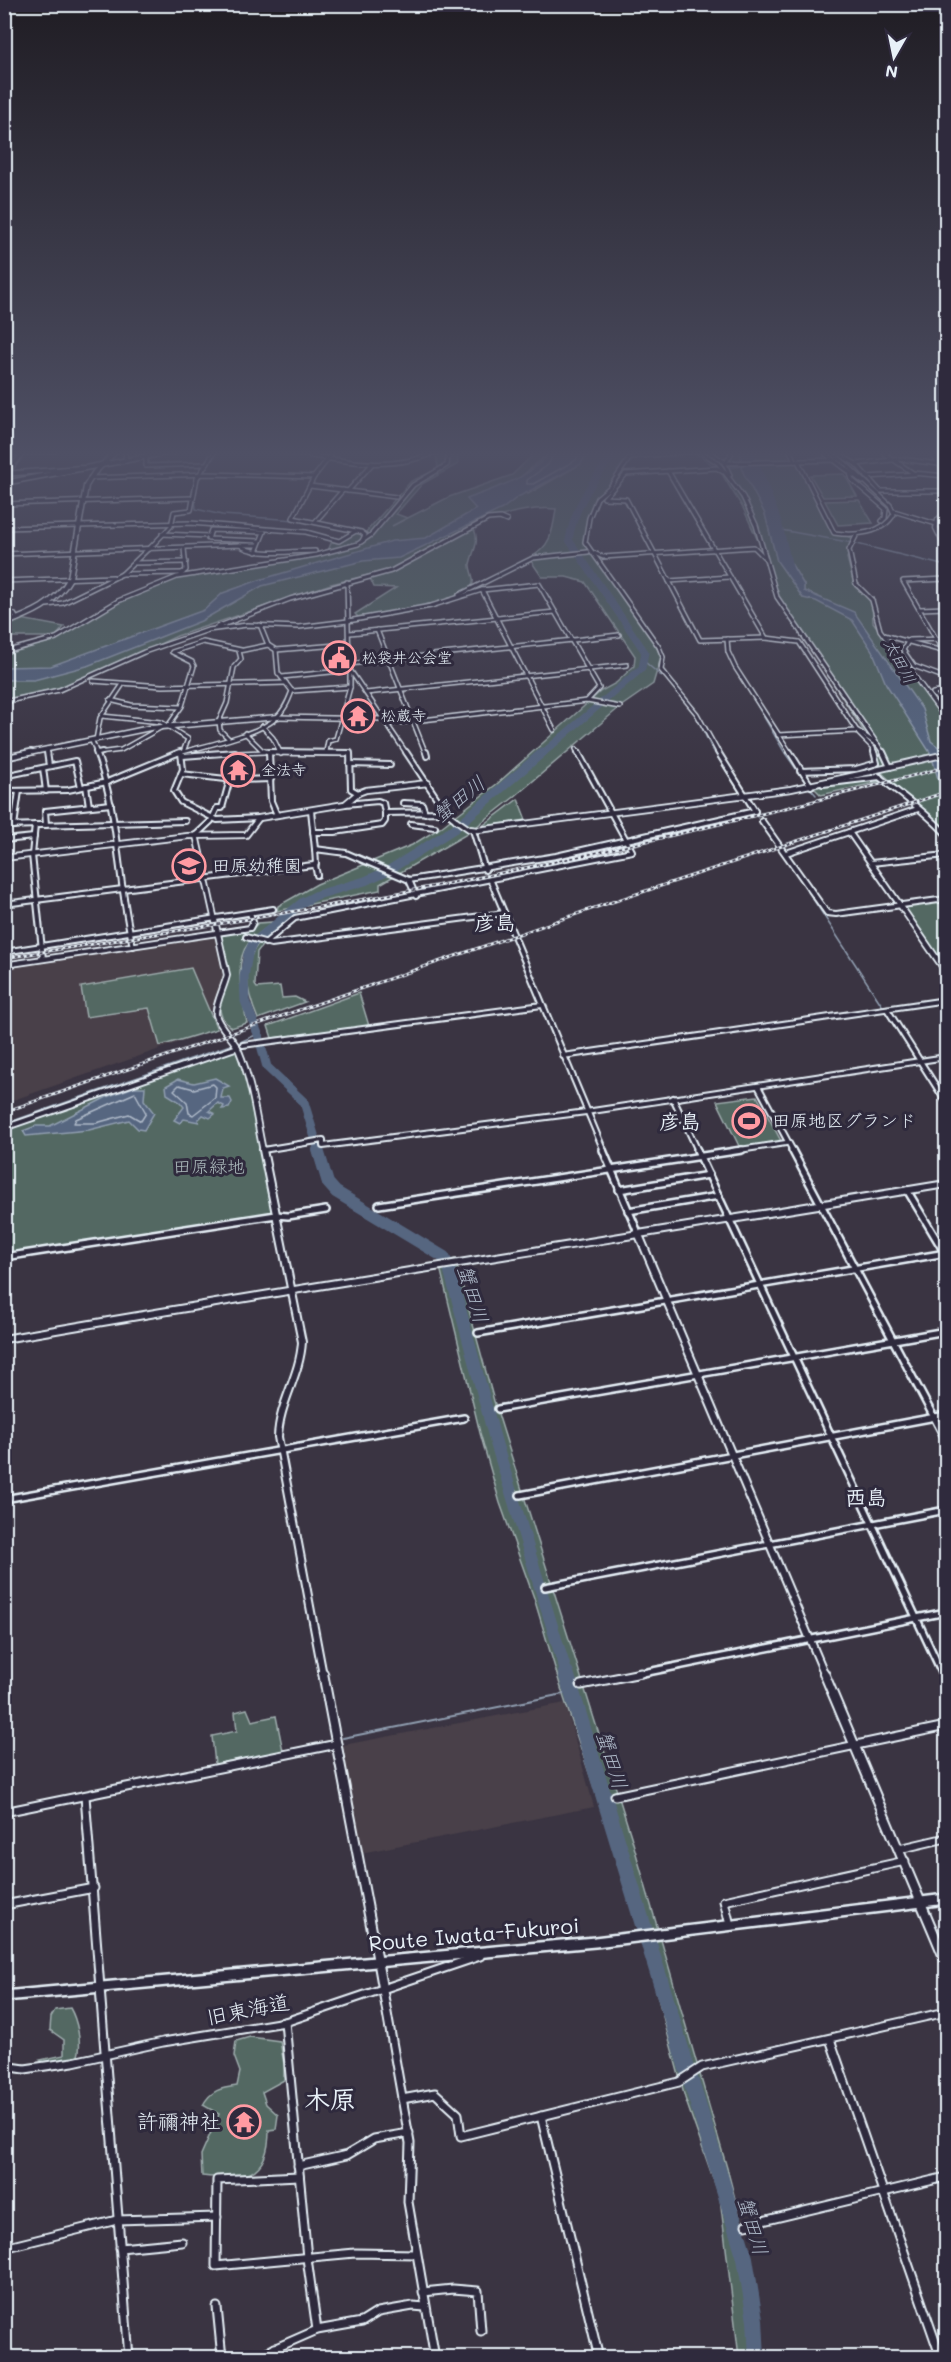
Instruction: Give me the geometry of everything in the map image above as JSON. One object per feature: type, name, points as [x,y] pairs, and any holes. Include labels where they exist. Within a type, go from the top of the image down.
[{"type":"main road","name":"Route Iwata-Fukuroi","points":[[4,1996],[492,1953],[659,1935],[946,1899]]},
{"type":"street","points":[[4,624],[47,605],[62,593],[70,578],[73,561]]},
{"type":"street","points":[[177,577],[278,561]]},
{"type":"street","points":[[4,702],[55,692],[144,652],[290,599],[391,571],[409,561]]},
{"type":"street","points":[[455,598],[474,586],[526,561]]},
{"type":"street","points":[[315,849],[346,853],[397,877],[409,880],[485,870],[556,856],[752,812],[745,795],[722,760],[697,714],[661,670],[663,657],[659,647],[608,572],[597,561]]},
{"type":"street","points":[[659,561],[700,640],[766,638],[799,642],[858,731],[873,748],[877,763],[867,766],[800,771]]},
{"type":"street","points":[[721,561],[766,638]]},
{"type":"street","points":[[766,561],[771,583],[781,603],[880,747],[891,767]]},
{"type":"street","points":[[851,561],[858,588],[872,600],[878,626],[946,719]]},
{"type":"street","points":[[5,652],[56,638],[118,601],[177,577],[186,570],[186,562],[133,563],[122,574],[63,603],[47,605]]},
{"type":"street","points":[[122,574],[183,573]]},
{"type":"street","points":[[4,581],[116,577]]},
{"type":"street","points":[[669,581],[730,577]]},
{"type":"street","points":[[945,651],[903,581],[946,579]]},
{"type":"street","points":[[326,752],[328,741],[336,739],[350,687],[347,582]]},
{"type":"street","points":[[208,630],[260,625],[299,627],[348,621],[431,606],[482,590],[539,584],[599,688],[587,701]]},
{"type":"street","points":[[482,590],[554,730]]},
{"type":"street","points":[[920,609],[946,608]]},
{"type":"street","points":[[350,633],[555,612]]},
{"type":"street","points":[[4,613],[14,614],[17,619]]},
{"type":"street","points":[[260,625],[268,645],[276,650],[349,644]]},
{"type":"street","points":[[377,630],[427,756]]},
{"type":"street","points":[[349,664],[619,635]]},
{"type":"street","points":[[884,635],[945,651]]},
{"type":"street","points":[[727,639],[727,649],[731,660],[811,786]]},
{"type":"street","points":[[909,640],[946,639]]},
{"type":"street","points":[[909,640],[903,650],[914,666],[946,678]]},
{"type":"street","points":[[168,726],[180,707],[194,666],[192,662],[172,652],[203,642],[241,650],[268,645]]},
{"type":"street","points":[[228,738],[220,730],[219,721],[231,685],[234,667],[241,659],[239,651],[241,650]]},
{"type":"street","points":[[276,650],[278,673],[292,691]]},
{"type":"street","points":[[366,693],[627,665]]},
{"type":"street","points":[[282,677],[350,670]]},
{"type":"street","points":[[350,670],[446,812],[471,829],[811,786],[946,754]]},
{"type":"street","points":[[93,681],[189,686],[286,683]]},
{"type":"street","points":[[123,684],[110,700],[95,731],[94,740],[107,782],[133,946]]},
{"type":"street","points":[[292,691],[350,687]]},
{"type":"street","points":[[4,791],[46,791],[107,782],[162,758],[182,754],[262,726],[278,717],[286,707],[292,691]]},
{"type":"street","points":[[946,691],[933,693],[946,710]]},
{"type":"street","points":[[110,700],[131,705],[180,707]]},
{"type":"street","points":[[388,724],[587,701],[620,707]]},
{"type":"street","points":[[102,716],[161,722],[188,739],[182,754],[181,774],[175,787],[177,798],[212,818],[227,821],[345,804],[378,801],[383,803],[385,821],[382,825],[335,832],[313,832]]},
{"type":"street","points":[[4,758],[168,726],[305,716],[384,719]]},
{"type":"street","points":[[262,726],[273,738],[281,754]]},
{"type":"street","points":[[98,753],[121,750],[162,727]]},
{"type":"street","points":[[778,735],[858,731],[880,747]]},
{"type":"street","points":[[245,733],[268,752],[271,801],[277,814]]},
{"type":"street","points":[[48,749],[49,766]]},
{"type":"street","points":[[264,943],[295,918],[416,896],[632,851],[576,749]]},
{"type":"street","points":[[182,754],[215,755],[237,751],[281,754],[350,753],[351,789],[358,793]]},
{"type":"street","points":[[4,776],[75,761],[89,806]]},
{"type":"street","points":[[350,764],[390,765]]},
{"type":"street","points":[[867,766],[918,810],[931,817],[946,834]]},
{"type":"street","points":[[43,768],[46,791]]},
{"type":"street","points":[[181,774],[230,779],[271,779]]},
{"type":"street","points":[[821,783],[880,777]]},
{"type":"street","points":[[196,835],[212,818],[217,808],[222,808],[230,779]]},
{"type":"street","points":[[345,804],[358,793],[428,783]]},
{"type":"street","points":[[14,826],[19,791]]},
{"type":"street","points":[[403,802],[422,804],[426,813]]},
{"type":"street","points":[[46,825],[45,811],[111,804]]},
{"type":"street","points":[[311,810],[317,875]]},
{"type":"street","points":[[786,853],[918,810]]},
{"type":"street","points":[[385,813],[446,812]]},
{"type":"street","points":[[414,814],[411,825],[435,827]]},
{"type":"street","points":[[4,858],[196,835],[246,835],[258,818]]},
{"type":"street","points":[[4,826],[185,821]]},
{"type":"street","points":[[762,821],[827,913],[836,914],[946,898]]},
{"type":"street","points":[[35,825],[32,855],[44,959]]},
{"type":"street","points":[[471,829],[485,870]]},
{"type":"street","points":[[849,832],[946,972]]},
{"type":"street","points":[[196,835],[227,975],[224,991],[216,1008],[216,1017],[231,1039],[240,1046],[246,1068],[303,1352],[298,1371],[278,1418],[280,1450],[409,2133],[408,2202],[435,2358]]},
{"type":"street","points":[[4,840],[34,837]]},
{"type":"street","points":[[871,863],[946,855]]},
{"type":"street","points":[[556,856],[561,867]]},
{"type":"street","points":[[4,904],[315,865]]},
{"type":"street","points":[[409,880],[416,896]]},
{"type":"street","points":[[490,881],[946,1962]]},
{"type":"street","points":[[4,952],[273,909]]},
{"type":"street","points":[[4,965],[250,928],[254,922],[250,913]]},
{"type":"street","points":[[246,938],[264,943],[504,913]]},
{"type":"street","points":[[563,1056],[946,1000]]},
{"type":"street","points":[[4,1128],[240,1046],[542,1005]]},
{"type":"street","points":[[885,1009],[946,1102]]},
{"type":"street","points":[[263,1150],[307,1141],[323,1140],[323,1146],[586,1112],[946,1057]]},
{"type":"street","points":[[758,1086],[786,1143],[822,1204],[854,1269],[946,1440]]},
{"type":"street","points":[[673,1098],[946,1676]]},
{"type":"street","points":[[379,1205],[786,1143]]},
{"type":"street","points":[[619,1190],[709,1175]]},
{"type":"street","points":[[4,1339],[291,1289],[441,1267],[946,1184]]},
{"type":"street","points":[[478,1333],[666,1299],[946,1254],[907,1190]]},
{"type":"street","points":[[628,1210],[719,1196]]},
{"type":"street","points":[[4,1257],[276,1215],[288,1216],[326,1210]]},
{"type":"street","points":[[498,1409],[946,1331]]},
{"type":"street","points":[[520,1495],[946,1415]]},
{"type":"street","points":[[4,1499],[464,1418]]},
{"type":"street","points":[[545,1587],[946,1510]]},
{"type":"street","points":[[581,1685],[946,1612]]},
{"type":"street","points":[[615,1796],[946,1726]]},
{"type":"street","points":[[4,1812],[337,1744]]},
{"type":"street","points":[[85,1796],[129,2358]]},
{"type":"street","points":[[899,1849],[946,1838]]},
{"type":"street","points":[[730,1926],[724,1901],[904,1861]]},
{"type":"street","points":[[4,1905],[94,1888]]},
{"type":"street","name":"旧東海道","points":[[4,2066],[25,2069],[105,2056],[163,2042],[285,2022],[492,1953]]},
{"type":"street","points":[[402,2099],[435,2093],[458,2114],[461,2136],[679,2082],[702,2067],[946,2012]]},
{"type":"street","points":[[285,2022],[307,2258],[317,2330]]},
{"type":"street","points":[[830,2039],[941,2358]]},
{"type":"street","points":[[541,2116],[598,2358]]},
{"type":"street","points":[[298,2166],[347,2155],[374,2139],[409,2133]]},
{"type":"street","points":[[299,2176],[218,2180],[216,2266],[355,2253],[416,2254]]},
{"type":"street","points":[[746,2225],[946,2177]]},
{"type":"street","points":[[4,2248],[117,2220],[217,2217]]},
{"type":"street","points":[[120,2248],[182,2242]]},
{"type":"street","points":[[423,2292],[453,2289],[478,2291],[481,2331]]},
{"type":"street","points":[[253,2358],[317,2330],[362,2322],[378,2312],[413,2306],[425,2307]]},
{"type":"street","points":[[218,2307],[222,2358]]},
{"type":"street","points":[[275,2348],[276,2358]]},
{"type":"shaded area","points":[[209,936],[215,938],[223,977],[210,1016],[217,1029],[5,1103],[5,968]]},
{"type":"shaded area","points":[[565,1703],[594,1807],[361,1853],[343,1745]]},
{"type":"green space","points":[[276,561],[405,561],[394,567],[406,561],[471,561],[473,585],[463,593],[435,603],[358,617],[355,614],[396,588],[374,587],[369,576],[389,570],[331,584],[177,636],[72,685],[5,700],[5,650],[46,641],[53,637],[5,637],[5,629],[21,619],[64,627],[57,635],[117,602],[179,577]]},
{"type":"green space","points":[[531,561],[598,561],[655,644],[661,657],[653,684],[620,707],[467,834],[380,884],[380,890],[277,911],[278,906],[317,884],[412,845],[440,828],[498,783],[601,691],[616,683],[634,666],[635,656],[585,582],[566,577],[542,577]]},
{"type":"green space","points":[[766,561],[777,561],[803,598],[823,599],[804,591],[804,585],[790,561],[848,561],[855,587],[872,600],[873,622],[946,723],[946,832],[882,773],[875,749],[773,589]]},
{"type":"green space","points":[[873,773],[883,781],[821,795],[814,788]]},
{"type":"green space","points":[[518,799],[526,820],[481,827]]},
{"type":"green space","points":[[946,899],[946,968],[903,906]]},
{"type":"green space","points":[[294,914],[295,917],[265,942],[257,952],[255,985],[257,988],[280,986],[282,998],[295,997],[305,1002],[258,1019],[247,983],[249,961],[261,940],[279,923]]},
{"type":"green space","points":[[273,922],[248,944],[243,952],[240,982],[247,1023],[231,1028],[224,1021],[220,1008],[226,975],[218,936],[252,929],[258,923]]},
{"type":"green space","points":[[191,968],[217,1029],[160,1046],[149,1008],[86,1017],[81,987]]},
{"type":"green space","points":[[359,993],[369,1026],[272,1038],[268,1026]]},
{"type":"green space","name":"田原緑地","points":[[238,1047],[243,1058],[276,1215],[5,1258],[5,1129]]},
{"type":"green space","name":"田原地区グランド","points":[[757,1096],[781,1141],[740,1148],[717,1101]]},
{"type":"green space","points":[[455,1259],[494,1401],[631,1836],[727,2168],[755,2276],[763,2357],[739,2357],[720,2198],[685,2098],[631,1898],[564,1698],[534,1598],[500,1503],[480,1433],[439,1263]]},
{"type":"green space","points":[[247,1709],[252,1721],[276,1716],[283,1751],[215,1764],[212,1736],[237,1731],[235,1712]]},
{"type":"green space","points":[[70,2008],[78,2032],[78,2056],[53,2063],[40,2060],[64,2055],[64,2040],[50,2030],[51,2017],[55,2010]]},
{"type":"green space","points":[[250,2037],[280,2041],[284,2080],[262,2092],[266,2104],[278,2115],[276,2129],[269,2130],[268,2146],[264,2158],[251,2173],[229,2177],[202,2176],[201,2155],[219,2114],[203,2105],[209,2096],[217,2091],[237,2086],[240,2072],[234,2056],[236,2041]]},
{"type":"water","points":[[323,561],[362,561],[262,586],[201,621],[87,666],[34,680],[5,680],[5,667],[51,666],[204,610],[223,593]]},
{"type":"water","points":[[777,561],[790,561],[804,585],[804,591],[854,612],[922,709],[931,741],[941,749],[946,760],[946,807],[931,754],[886,684],[873,652],[852,620],[816,601],[803,598]]},
{"type":"water","points":[[215,1078],[229,1086],[223,1088],[221,1098],[230,1098],[232,1102],[229,1108],[222,1109],[224,1106],[218,1103],[209,1111],[215,1114],[210,1118],[203,1115],[198,1120],[199,1122],[184,1119],[180,1123],[174,1120],[184,1107],[167,1094],[166,1086],[178,1079],[194,1083]]},
{"type":"water","points":[[134,1087],[145,1087],[144,1100],[154,1113],[144,1130],[138,1129],[129,1120],[89,1130],[26,1136],[23,1131],[36,1126],[50,1126],[109,1096]]},
{"type":"waterway","name":"蟹田川","points":[[542,754],[642,668],[645,652],[583,561]]},
{"type":"waterway","name":"太田川","points":[[788,561],[790,571]]},
{"type":"waterway","points":[[927,561],[946,566]]},
{"type":"waterway","points":[[756,623],[763,637]]},
{"type":"waterway","points":[[726,639],[726,649],[734,668]]},
{"type":"waterway","points":[[645,662],[660,675],[666,677]]},
{"type":"waterway","points":[[669,681],[695,713],[710,745],[740,793]]},
{"type":"waterway","points":[[747,688],[785,753],[806,783]]},
{"type":"waterway","name":"蟹田川","points":[[319,1151],[304,1102],[267,1067],[258,1034],[245,1001],[244,977],[248,954],[253,943],[303,902],[317,895],[365,881],[389,870],[454,829],[543,752]]},
{"type":"waterway","points":[[809,787],[816,795]]},
{"type":"waterway","points":[[743,797],[778,846]]},
{"type":"waterway","points":[[791,865],[883,1007]]},
{"type":"waterway","points":[[886,1011],[938,1093]]},
{"type":"waterway","points":[[238,1043],[258,1034]]},
{"type":"waterway","points":[[4,1124],[233,1044]]},
{"type":"waterway","name":"蟹田川","points":[[318,1150],[328,1183],[336,1192],[444,1257],[449,1268],[496,1443],[567,1675]]},
{"type":"waterway","name":"蟹田川","points":[[566,1673],[745,2258],[755,2320],[757,2358]]},
{"type":"waterway","points":[[343,1738],[573,1692]]},
{"type":"tunnel","points":[[755,811],[762,821]]},
{"type":"railway","points":[[4,958],[293,912],[466,880],[707,827],[946,767]]},
{"type":"railway","points":[[4,1112],[600,906],[946,792]]},
{"type":"place","name":"松袋井公会堂","points":[[339,658]]},
{"type":"place","name":"松蔵寺","points":[[358,716]]},
{"type":"place","name":"全法寺","points":[[238,770]]},
{"type":"place","name":"田原幼稚園","points":[[189,866]]},
{"type":"place","name":"田原地区グランド","points":[[749,1121]]},
{"type":"place","name":"許禰神社","points":[[244,2122]]},
{"type":"district","name":"彦島","points":[[495,923]]},
{"type":"district","name":"彦島","points":[[680,1122]]},
{"type":"district","name":"西島","points":[[866,1498]]},
{"type":"district","name":"木原","points":[[330,2100]]}]
